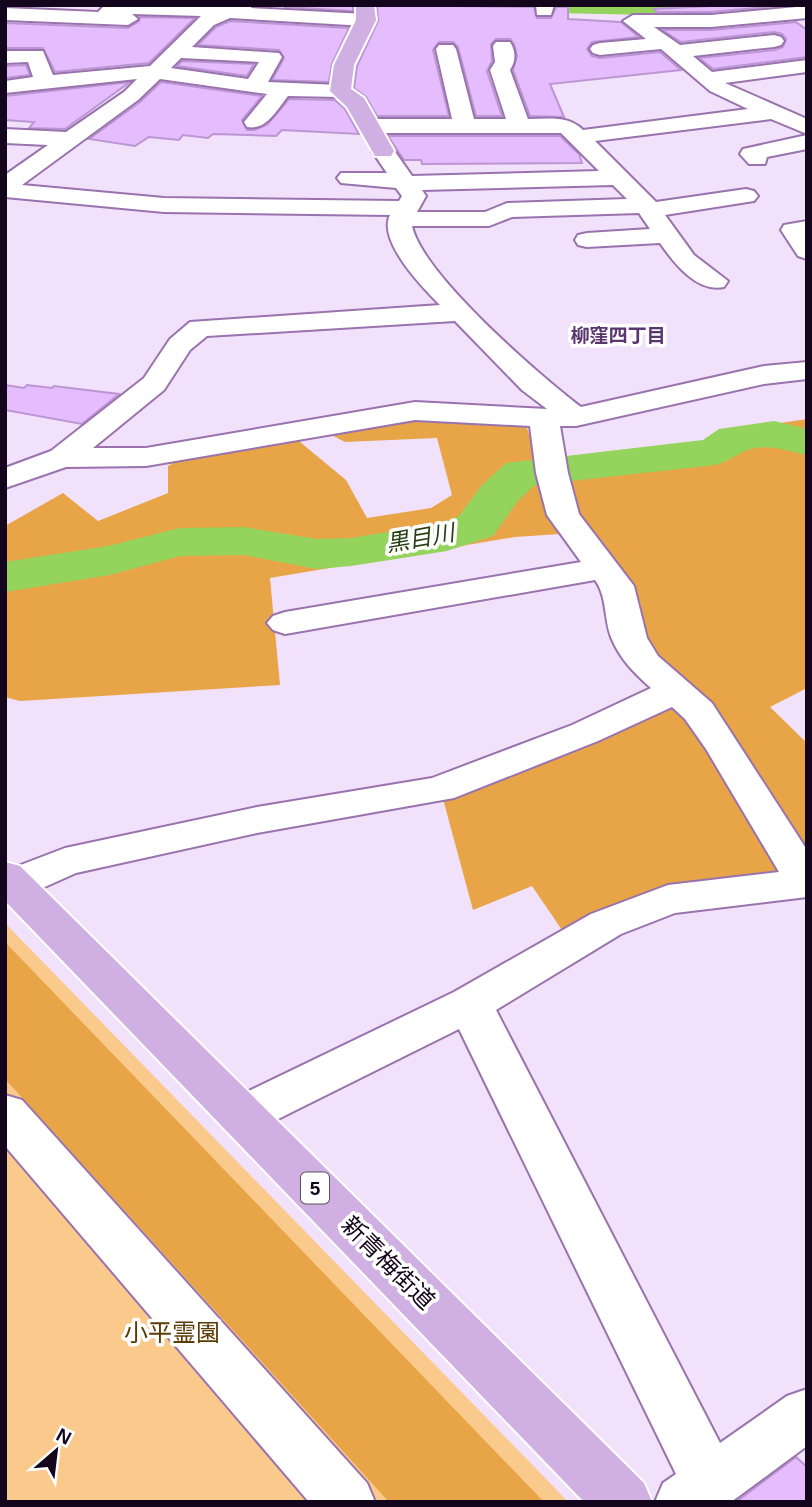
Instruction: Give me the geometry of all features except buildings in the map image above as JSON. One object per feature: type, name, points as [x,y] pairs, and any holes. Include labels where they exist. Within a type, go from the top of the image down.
[{"type":"main road","points":[[366,13],[344,65],[340,91],[356,103],[383,151]]},
{"type":"main road","name":"新青梅街道","points":[[9,880],[623,1502]]},
{"type":"street","points":[[102,19],[113,8],[235,8],[366,13]]},
{"type":"street","points":[[5,87],[119,73],[175,52],[235,8]]},
{"type":"street","points":[[5,14],[42,10],[102,19],[208,29]]},
{"type":"street","points":[[805,124],[770,113],[716,87],[670,48],[633,22],[711,21],[807,12]]},
{"type":"street","points":[[600,49],[670,48],[794,38]]},
{"type":"street","points":[[328,39],[355,40]]},
{"type":"street","points":[[503,46],[505,62],[500,70],[519,125]]},
{"type":"street","points":[[446,49],[464,125]]},
{"type":"street","points":[[175,52],[272,57],[254,87]]},
{"type":"street","points":[[5,57],[36,55],[45,82]]},
{"type":"street","points":[[152,61],[254,87],[340,91]]},
{"type":"street","points":[[5,188],[131,96],[152,61]]},
{"type":"street","points":[[706,79],[807,66]]},
{"type":"street","points":[[255,122],[282,90]]},
{"type":"street","points":[[577,146],[770,113]]},
{"type":"street","points":[[757,159],[751,154],[805,124]]},
{"type":"street","points":[[370,126],[568,126],[577,146],[617,178],[648,208],[685,260],[715,281]]},
{"type":"street","points":[[10,134],[74,139]]},
{"type":"street","points":[[410,151],[383,151],[405,198],[403,241],[428,278],[533,384],[576,417]]},
{"type":"street","points":[[349,178],[405,198],[489,219],[507,210],[648,208],[746,196]]},
{"type":"street","points":[[5,188],[164,205],[405,198],[617,178]]},
{"type":"street","points":[[807,228],[793,230],[807,251]]},
{"type":"street","points":[[587,240],[666,235]]},
{"type":"street","points":[[5,480],[62,458],[154,384],[180,345],[200,328],[462,312]]},
{"type":"street","points":[[62,458],[146,457],[415,411],[544,418],[576,417],[764,375],[807,370]]},
{"type":"street","points":[[243,1115],[470,1004],[606,923],[668,899],[806,883],[699,711],[644,663],[629,638],[617,586],[563,515],[552,471],[544,418]]},
{"type":"street","points":[[285,623],[604,568]]},
{"type":"street","points":[[9,880],[65,862],[257,820],[440,789],[585,733],[676,691]]},
{"type":"street","points":[[470,1004],[697,1493],[807,1414]]},
{"type":"street","points":[[5,1112],[345,1502]]},
{"type":"green space","name":"小平霊園","points":[[5,923],[550,1483],[568,1502],[5,1502]]},
{"type":"shaded area","points":[[435,418],[525,423],[538,458],[563,459],[704,448],[747,428],[807,419],[807,688],[770,707],[807,743],[807,875],[657,893],[562,930],[532,886],[473,910],[443,799],[691,691],[648,654],[640,601],[590,532],[515,537],[270,578],[280,685],[20,701],[5,697],[5,526],[63,493],[98,521],[168,493],[168,466],[187,456],[294,437],[346,480],[367,518],[431,508],[452,495],[437,438],[345,442],[326,432]]},
{"type":"shaded area","points":[[5,942],[544,1502],[389,1502],[5,1079]]},
{"type":"waterway","points":[[553,5],[679,5]]},
{"type":"waterway","name":"黒目川","points":[[5,577],[110,560],[179,542],[244,541],[317,554],[351,552],[447,537],[476,526],[497,496],[522,473],[715,452],[735,438],[774,434],[807,442]]},
{"type":"district","name":"柳窪四丁目","points":[[618,335]]}]
